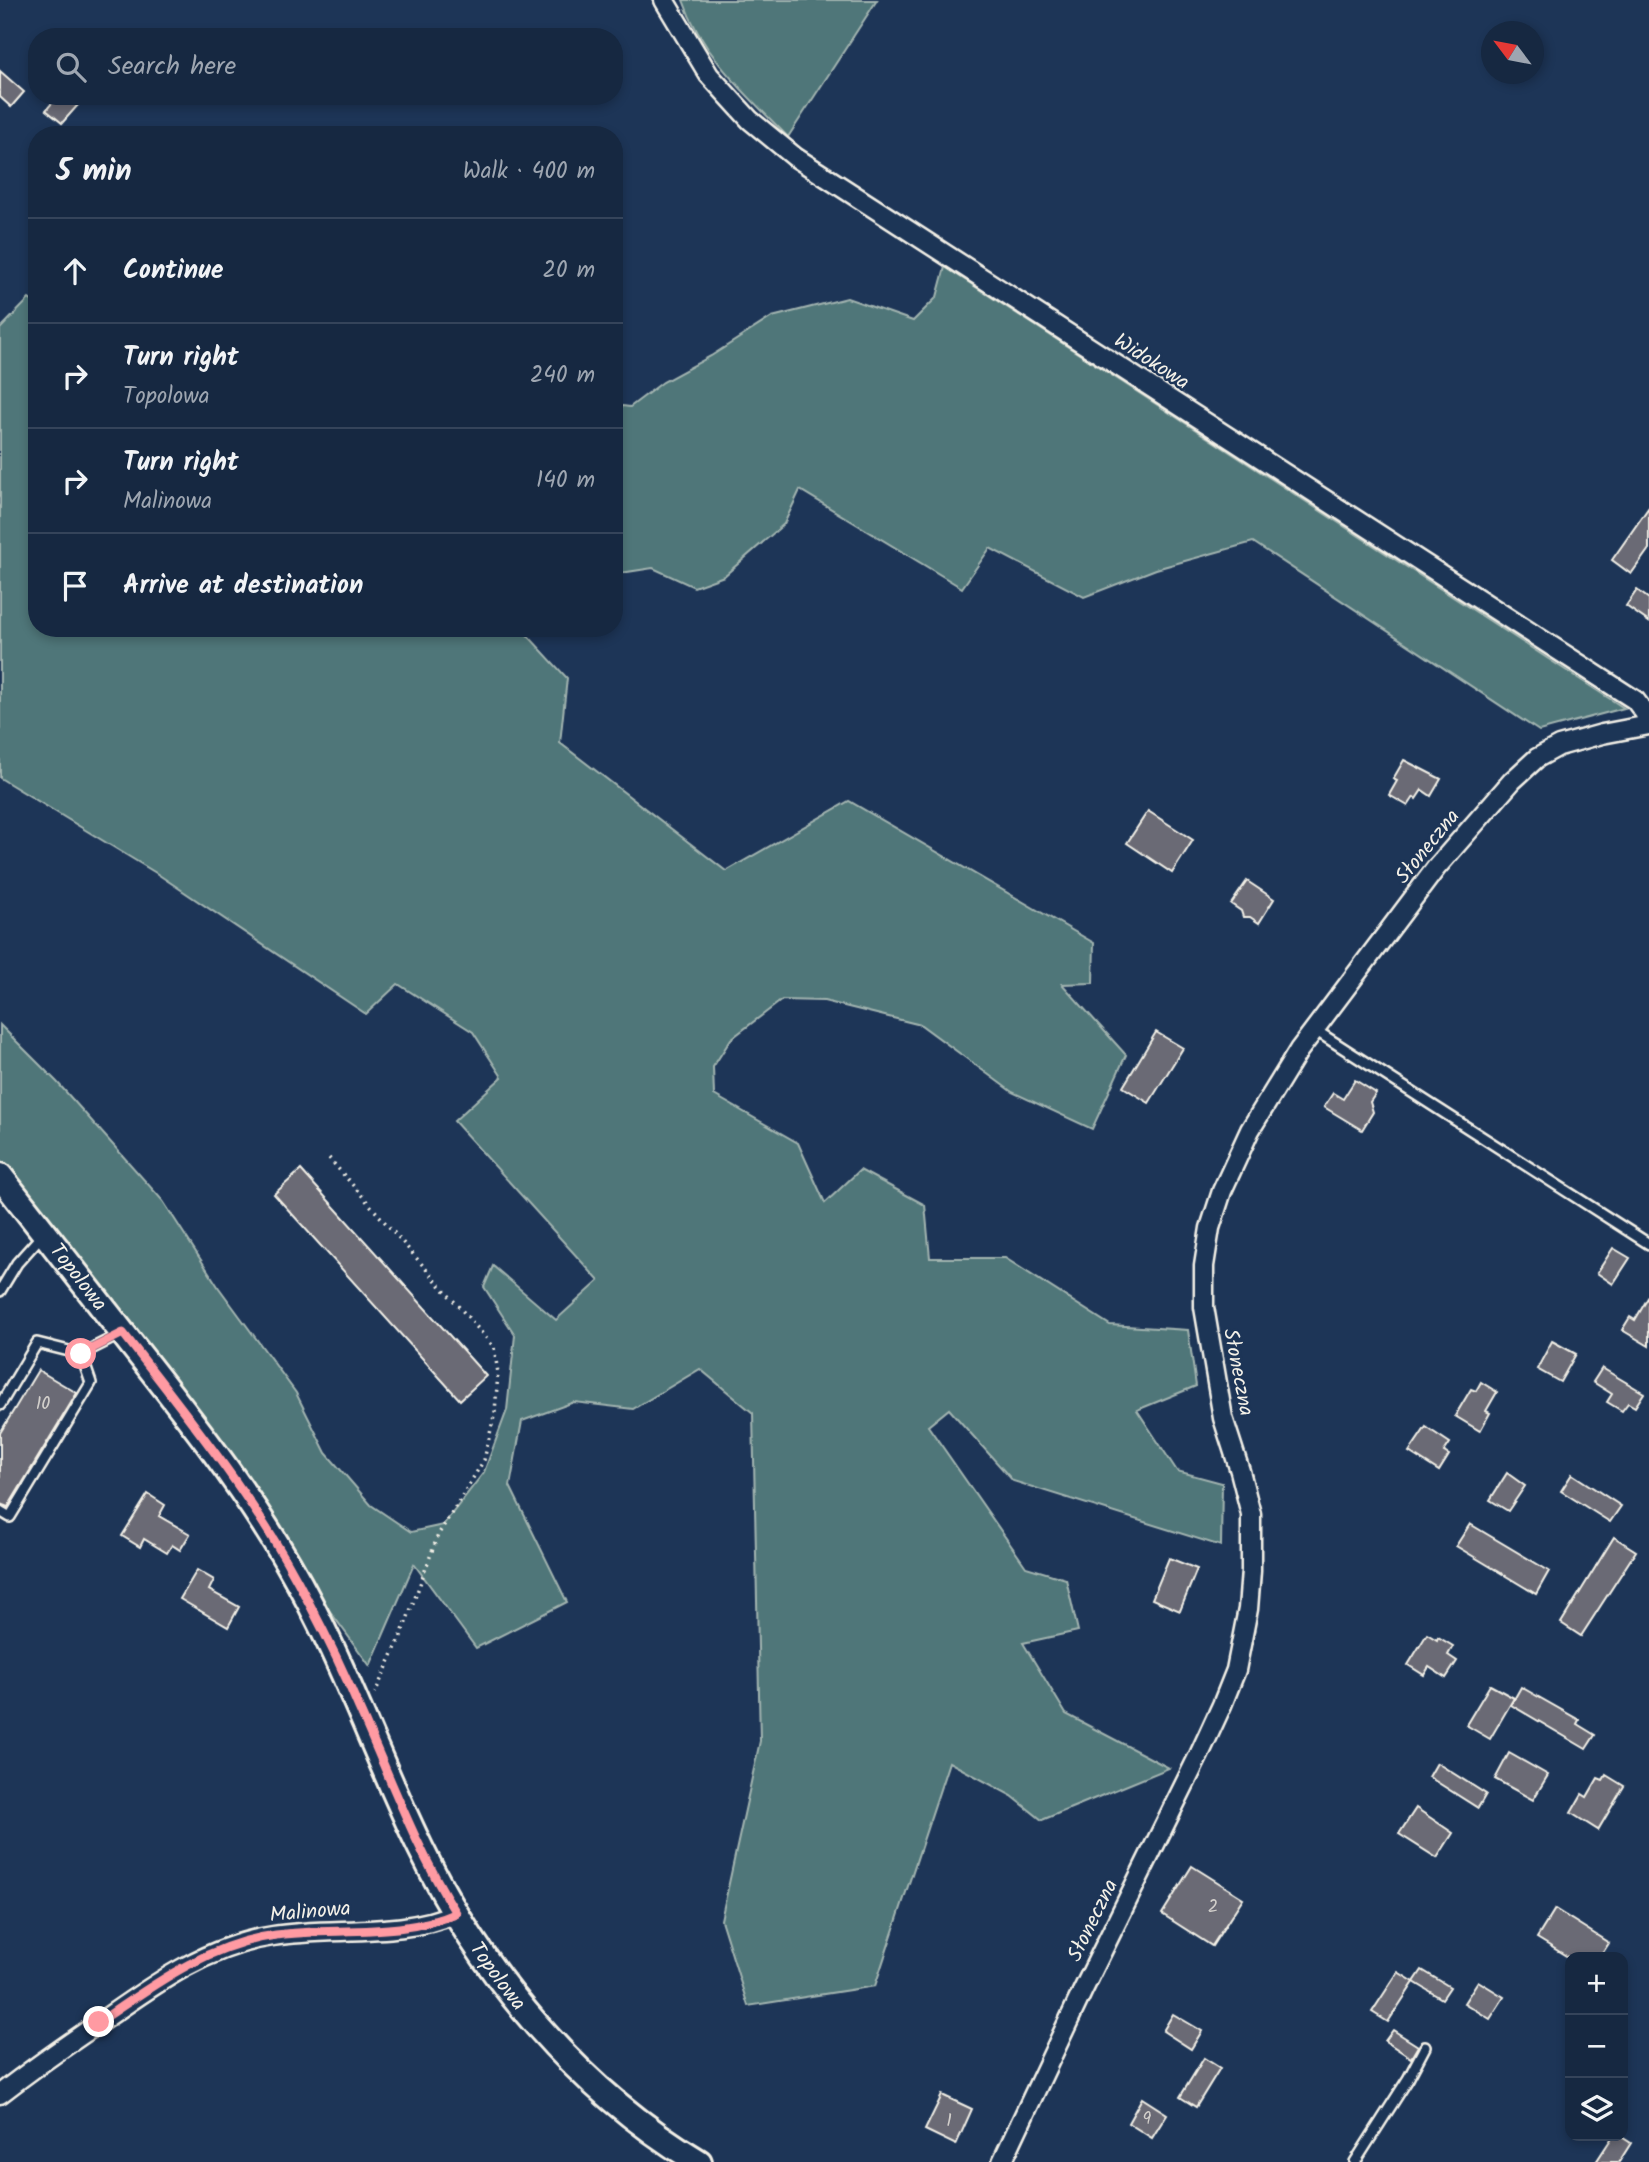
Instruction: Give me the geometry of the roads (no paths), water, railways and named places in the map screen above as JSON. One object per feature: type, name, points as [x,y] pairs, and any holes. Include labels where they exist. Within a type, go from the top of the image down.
[{"type":"street","name":"Widokowa","points":[[664,0],[709,75],[750,120],[795,157],[1635,700],[1649,725]]},
{"type":"street","name":"Słoneczna","points":[[1002,2162],[1199,1755],[1236,1670],[1248,1609],[1251,1514],[1223,1418],[1209,1341],[1204,1266],[1210,1228],[1218,1203],[1250,1130],[1299,1050],[1436,868],[1520,773],[1537,758],[1559,746],[1649,725]]},
{"type":"street","name":"Topolowa","points":[[0,1176],[197,1429],[268,1530],[309,1601],[436,1879],[499,1978],[535,2023],[600,2088],[699,2162]]},
{"type":"street","name":"Malinowa","points":[[0,2094],[163,1979],[220,1950],[245,1941],[275,1935],[420,1926],[456,1913]]},
{"type":"lane","points":[[1315,1030],[1649,1244]]},
{"type":"lane","points":[[0,1291],[17,1263],[44,1232]]},
{"type":"lane","points":[[0,1405],[37,1343],[81,1354],[123,1333]]},
{"type":"lane","points":[[0,1511],[9,1517],[91,1383],[81,1354]]},
{"type":"lane","points":[[1355,2162],[1408,2080],[1425,2047]]}]
